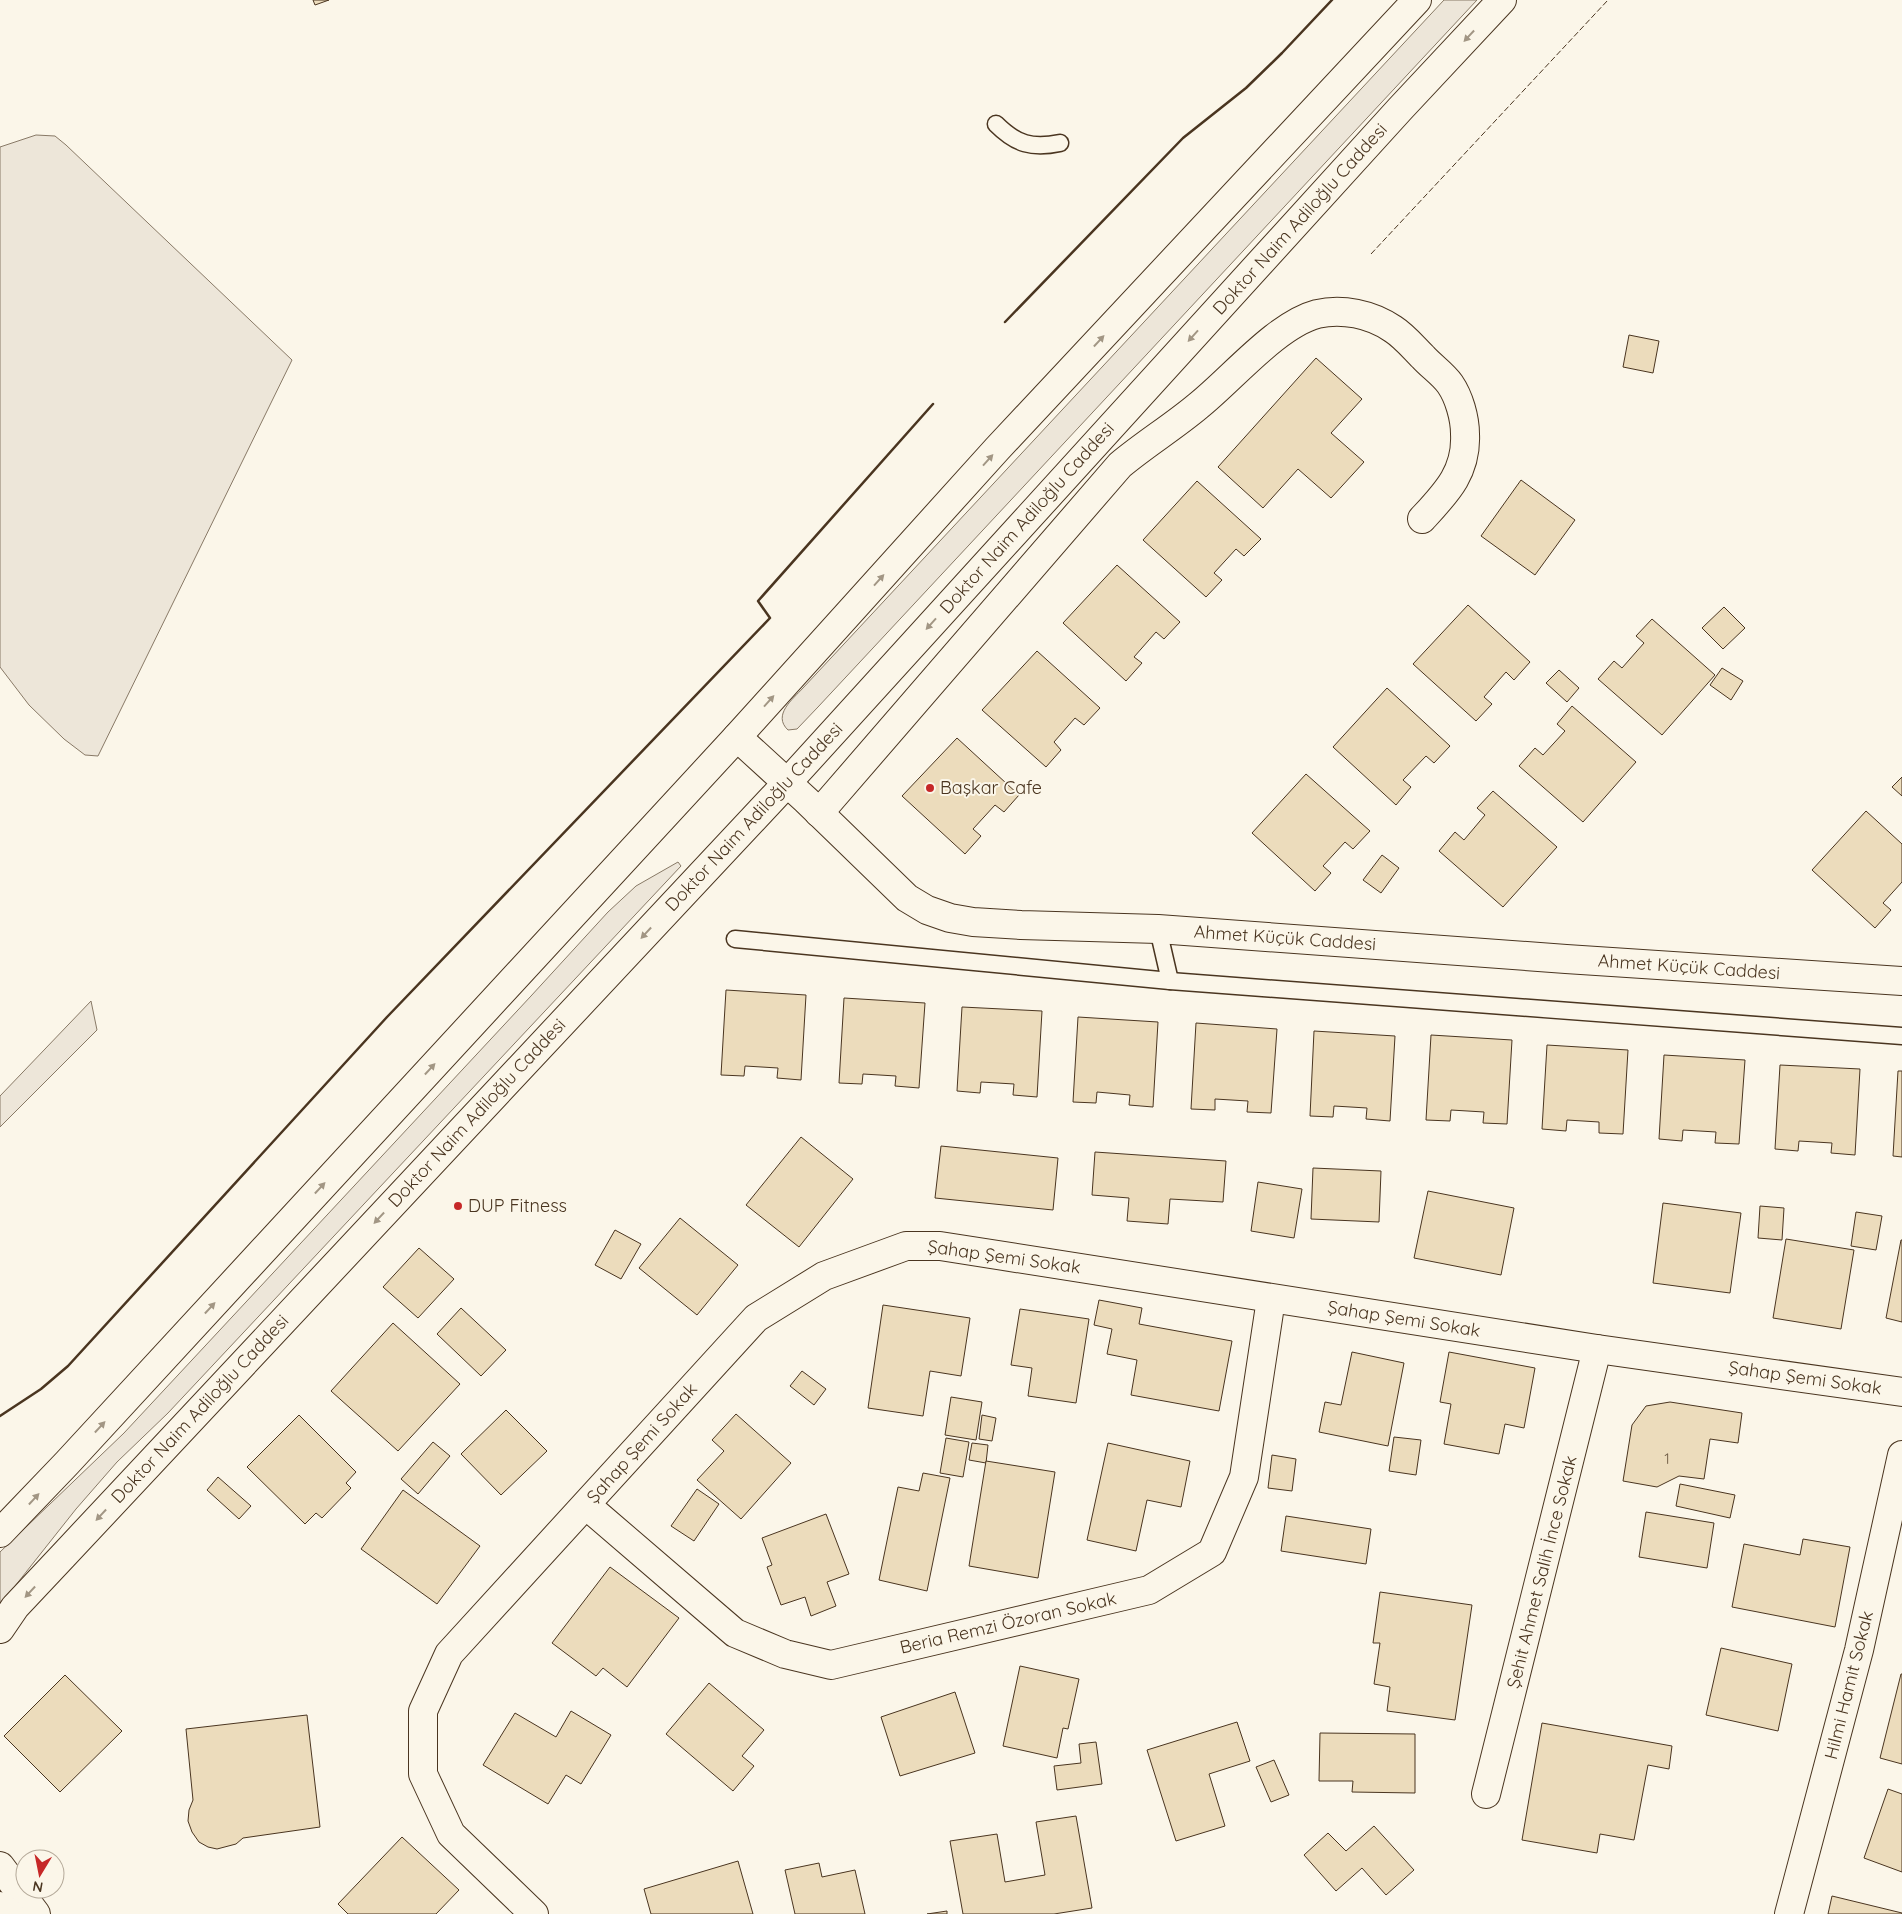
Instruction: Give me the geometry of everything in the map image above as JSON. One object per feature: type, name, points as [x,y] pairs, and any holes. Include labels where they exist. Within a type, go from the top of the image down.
[{"type":"street","points":[[0,1533],[737,737],[990,457],[1417,0]]},
{"type":"street","name":"Doktor Naim Adiloğlu Caddesi","points":[[0,1630],[16,1608],[63,1556],[787,783],[1400,109],[1502,0]]},
{"type":"street","points":[[819,813],[1120,465],[1143,446],[1200,406],[1281,332],[1301,319],[1334,311],[1352,312],[1371,318],[1398,333],[1450,384],[1461,408],[1466,434],[1463,456],[1458,474],[1448,490],[1422,519]]},
{"type":"street","name":"Ahmet Küçük Caddesi","points":[[737,737],[907,898],[950,918],[973,922],[1021,925],[1158,929],[1902,981]]},
{"type":"street","name":"Şahap Şemi Sokak","points":[[534,1914],[451,1834],[423,1774],[423,1711],[450,1654],[756,1318],[824,1276],[906,1246],[940,1246],[1597,1350],[1902,1392]]},
{"type":"street","name":"Beria Remzi Özoran Sokak","points":[[586,1505],[735,1632],[785,1654],[831,1665],[1149,1590],[1212,1552],[1244,1477],[1271,1299]]},
{"type":"street","name":"Şehit Ahmet Salih İnce Sokak","points":[[1486,1794],[1597,1350]]},
{"type":"street","name":"Hilmi Hamit Sokak","points":[[1789,1914],[1860,1650],[1902,1455]]},
{"type":"street","points":[[0,1866],[36,1914]]},
{"type":"street","points":[[0,1906],[10,1914]]},
{"type":"lane","points":[[996,124],[1008,136],[1023,143],[1035,146],[1060,143]]},
{"type":"lane","points":[[1158,929],[1170,981]]},
{"type":"lane","points":[[735,939],[1170,981],[1902,1036]]},
{"type":"shaded area","points":[[1444,0],[1477,0],[818,707],[797,729],[788,730],[782,719],[783,713],[794,697]]},
{"type":"shaded area","points":[[36,135],[55,136],[66,145],[292,360],[98,756],[85,755],[64,739],[29,705],[0,667],[0,147]]},
{"type":"shaded area","points":[[678,862],[681,866],[168,1413],[117,1462],[76,1509],[0,1605],[0,1552],[124,1433],[608,912],[636,886]]},
{"type":"shaded area","points":[[91,1001],[97,1030],[0,1127],[0,1096]]},
{"type":"building","points":[[313,0],[329,0],[315,5]]},
{"type":"building","points":[[1629,335],[1659,341],[1653,373],[1623,367]]},
{"type":"building","points":[[1316,358],[1362,399],[1331,433],[1364,462],[1331,498],[1298,469],[1263,508],[1218,467]]},
{"type":"building","points":[[1521,480],[1575,520],[1535,575],[1481,536]]},
{"type":"building","points":[[1197,481],[1261,539],[1244,556],[1236,549],[1214,573],[1222,580],[1206,597],[1143,540]]},
{"type":"building","points":[[1117,565],[1180,622],[1164,639],[1156,632],[1134,657],[1142,663],[1126,681],[1063,623]]},
{"type":"building","points":[[1468,605],[1530,662],[1514,680],[1506,672],[1484,697],[1492,704],[1476,721],[1413,664]]},
{"type":"building","points":[[1724,607],[1745,628],[1723,649],[1702,628]]},
{"type":"building","points":[[1652,619],[1715,675],[1662,735],[1598,679],[1614,661],[1622,668],[1644,643],[1636,636]]},
{"type":"building","points":[[1037,651],[1100,708],[1084,725],[1075,718],[1054,742],[1061,750],[1046,767],[982,710]]},
{"type":"building","points":[[1722,668],[1743,681],[1731,700],[1710,685]]},
{"type":"building","points":[[1559,670],[1579,688],[1567,702],[1546,683]]},
{"type":"building","points":[[1387,688],[1450,746],[1434,763],[1426,756],[1403,780],[1411,787],[1396,805],[1333,747]]},
{"type":"building","points":[[1572,706],[1636,762],[1583,822],[1519,766],[1535,748],[1543,755],[1565,731],[1557,724]]},
{"type":"building","points":[[957,738],[1019,795],[1004,812],[995,805],[973,829],[981,836],[965,854],[902,796]]},
{"type":"building","points":[[1306,774],[1370,831],[1353,849],[1345,842],[1323,866],[1331,873],[1315,891],[1252,833]]},
{"type":"building","points":[[1902,777],[1902,796],[1892,787]]},
{"type":"building","points":[[1493,791],[1557,847],[1503,907],[1439,851],[1455,832],[1464,840],[1485,815],[1477,808]]},
{"type":"building","points":[[1866,811],[1902,844],[1902,882],[1883,903],[1891,910],[1875,928],[1812,870]]},
{"type":"building","points":[[1382,855],[1399,868],[1381,893],[1363,880]]},
{"type":"building","points":[[726,990],[806,995],[801,1080],[777,1078],[778,1068],[745,1066],[744,1076],[721,1075]]},
{"type":"building","points":[[844,998],[925,1003],[919,1088],[895,1086],[896,1076],[863,1074],[862,1084],[839,1083]]},
{"type":"building","points":[[962,1007],[1042,1011],[1037,1097],[1013,1095],[1014,1084],[981,1082],[980,1093],[957,1091]]},
{"type":"building","points":[[1078,1017],[1158,1022],[1153,1107],[1129,1105],[1130,1095],[1097,1092],[1096,1103],[1073,1102]]},
{"type":"building","points":[[1196,1023],[1277,1029],[1271,1113],[1247,1112],[1248,1101],[1215,1099],[1215,1110],[1191,1109]]},
{"type":"building","points":[[1314,1031],[1395,1036],[1390,1121],[1366,1119],[1367,1108],[1334,1106],[1333,1117],[1310,1116]]},
{"type":"building","points":[[1431,1035],[1512,1040],[1507,1124],[1483,1123],[1484,1112],[1451,1110],[1450,1121],[1426,1120]]},
{"type":"building","points":[[1547,1045],[1628,1050],[1623,1134],[1599,1133],[1599,1122],[1567,1120],[1566,1131],[1542,1129]]},
{"type":"building","points":[[1664,1055],[1745,1060],[1739,1144],[1715,1143],[1716,1132],[1683,1130],[1682,1141],[1659,1139]]},
{"type":"building","points":[[1780,1065],[1860,1069],[1855,1155],[1831,1153],[1832,1143],[1799,1141],[1798,1151],[1775,1149]]},
{"type":"building","points":[[1898,1071],[1902,1071],[1902,1157],[1893,1156]]},
{"type":"building","points":[[801,1137],[853,1179],[799,1247],[746,1205]]},
{"type":"building","points":[[941,1146],[1058,1158],[1053,1210],[935,1198]]},
{"type":"building","points":[[1095,1152],[1226,1161],[1223,1202],[1170,1199],[1168,1224],[1127,1221],[1129,1198],[1092,1195]]},
{"type":"building","points":[[1313,1168],[1381,1171],[1379,1222],[1311,1219]]},
{"type":"building","points":[[1258,1182],[1302,1189],[1294,1238],[1251,1231]]},
{"type":"building","points":[[1428,1191],[1514,1208],[1501,1275],[1414,1258]]},
{"type":"building","points":[[1663,1203],[1741,1213],[1730,1293],[1653,1283]]},
{"type":"building","points":[[1760,1206],[1784,1208],[1782,1240],[1758,1238]]},
{"type":"building","points":[[1856,1212],[1882,1216],[1876,1250],[1851,1246]]},
{"type":"building","points":[[680,1218],[738,1265],[697,1315],[639,1268]]},
{"type":"building","points":[[615,1230],[641,1244],[621,1279],[595,1265]]},
{"type":"building","points":[[1786,1239],[1854,1250],[1841,1329],[1773,1318]]},
{"type":"building","points":[[1902,1240],[1902,1322],[1886,1318]]},
{"type":"building","points":[[419,1248],[454,1279],[418,1318],[383,1287]]},
{"type":"building","points":[[1099,1300],[1142,1308],[1139,1324],[1232,1341],[1219,1411],[1131,1395],[1137,1360],[1107,1354],[1112,1329],[1094,1325]]},
{"type":"building","points":[[883,1305],[970,1318],[961,1376],[930,1371],[923,1416],[868,1408]]},
{"type":"building","points":[[461,1308],[506,1350],[481,1376],[437,1334]]},
{"type":"building","points":[[1020,1309],[1089,1319],[1076,1403],[1028,1396],[1032,1368],[1011,1365]]},
{"type":"building","points":[[393,1323],[460,1384],[398,1451],[331,1391]]},
{"type":"building","points":[[1352,1352],[1404,1363],[1388,1446],[1319,1432],[1325,1402],[1341,1405]]},
{"type":"building","points":[[1449,1352],[1535,1368],[1524,1428],[1505,1424],[1499,1454],[1444,1444],[1451,1404],[1440,1402]]},
{"type":"building","points":[[802,1371],[826,1389],[814,1405],[790,1386]]},
{"type":"building","points":[[951,1397],[982,1402],[976,1440],[945,1435]]},
{"type":"building","points":[[1670,1402],[1742,1413],[1738,1443],[1710,1439],[1704,1479],[1679,1476],[1657,1487],[1623,1481],[1632,1425],[1646,1406]]},
{"type":"building","points":[[506,1410],[547,1451],[501,1495],[461,1454]]},
{"type":"building","points":[[736,1414],[791,1463],[741,1519],[697,1480],[724,1451],[712,1440]]},
{"type":"building","points":[[299,1415],[356,1472],[346,1483],[351,1488],[322,1518],[316,1513],[305,1524],[247,1467]]},
{"type":"building","points":[[982,1415],[996,1418],[992,1441],[979,1439]]},
{"type":"building","points":[[1394,1437],[1421,1440],[1416,1475],[1389,1471]]},
{"type":"building","points":[[946,1438],[969,1442],[963,1477],[940,1473]]},
{"type":"building","points":[[433,1442],[450,1456],[418,1494],[401,1479]]},
{"type":"building","points":[[972,1443],[988,1445],[986,1463],[969,1460]]},
{"type":"building","points":[[1108,1443],[1190,1461],[1181,1507],[1147,1500],[1136,1551],[1087,1540]]},
{"type":"building","points":[[1272,1455],[1296,1459],[1292,1491],[1268,1488]]},
{"type":"building","points":[[986,1461],[1055,1472],[1038,1578],[969,1566]]},
{"type":"building","points":[[923,1473],[950,1478],[927,1591],[879,1580],[898,1487],[919,1491]]},
{"type":"building","points":[[218,1477],[251,1506],[239,1519],[207,1490]]},
{"type":"building","points":[[1680,1484],[1735,1495],[1730,1518],[1676,1506]]},
{"type":"building","points":[[697,1489],[719,1504],[694,1541],[671,1526]]},
{"type":"building","points":[[403,1490],[480,1546],[437,1604],[361,1549]]},
{"type":"building","points":[[1646,1512],[1714,1523],[1707,1568],[1639,1557]]},
{"type":"building","points":[[826,1514],[849,1574],[827,1582],[836,1606],[811,1616],[805,1597],[781,1605],[767,1567],[772,1565],[762,1538]]},
{"type":"building","points":[[1286,1516],[1371,1529],[1366,1564],[1281,1551]]},
{"type":"building","points":[[1803,1539],[1850,1547],[1835,1627],[1732,1607],[1744,1544],[1800,1555]]},
{"type":"building","points":[[610,1567],[679,1618],[627,1687],[603,1668],[596,1676],[552,1643]]},
{"type":"building","points":[[1380,1592],[1472,1605],[1455,1720],[1387,1711],[1390,1687],[1374,1684],[1380,1643],[1373,1643]]},
{"type":"building","points":[[1721,1648],[1792,1664],[1778,1731],[1706,1715]]},
{"type":"building","points":[[1020,1666],[1079,1679],[1068,1729],[1063,1728],[1057,1758],[1003,1746]]},
{"type":"building","points":[[1902,1674],[1902,1764],[1880,1758]]},
{"type":"building","points":[[65,1675],[122,1731],[60,1792],[4,1736]]},
{"type":"building","points":[[709,1683],[764,1730],[742,1756],[754,1766],[733,1791],[666,1734]]},
{"type":"building","points":[[955,1692],[975,1753],[900,1776],[881,1717]]},
{"type":"building","points":[[571,1711],[611,1735],[581,1784],[566,1775],[548,1804],[483,1765],[515,1713],[556,1737]]},
{"type":"building","points":[[307,1715],[320,1827],[243,1838],[236,1844],[217,1849],[199,1842],[192,1832],[188,1821],[189,1810],[193,1800],[186,1729]]},
{"type":"building","points":[[1237,1722],[1250,1761],[1209,1774],[1225,1826],[1176,1841],[1147,1750]]},
{"type":"building","points":[[1542,1723],[1672,1746],[1669,1769],[1648,1765],[1634,1840],[1600,1834],[1597,1853],[1522,1840]]},
{"type":"building","points":[[1320,1733],[1415,1734],[1415,1793],[1352,1792],[1353,1781],[1319,1781]]},
{"type":"building","points":[[1096,1742],[1102,1784],[1057,1790],[1054,1766],[1081,1763],[1079,1744]]},
{"type":"building","points":[[1274,1760],[1289,1795],[1271,1802],[1256,1767]]},
{"type":"building","points":[[1888,1789],[1902,1794],[1902,1872],[1864,1858]]},
{"type":"building","points":[[1076,1816],[1092,1908],[1054,1914],[963,1914],[950,1841],[997,1834],[1005,1882],[1045,1875],[1036,1822]]},
{"type":"building","points":[[1374,1826],[1414,1870],[1386,1895],[1362,1868],[1336,1891],[1304,1855],[1328,1833],[1346,1851]]},
{"type":"building","points":[[402,1837],[459,1890],[436,1914],[348,1914],[338,1904]]},
{"type":"building","points":[[738,1861],[753,1914],[651,1914],[644,1889]]},
{"type":"building","points":[[819,1863],[822,1877],[855,1870],[865,1914],[795,1914],[785,1870]]},
{"type":"building","points":[[1832,1896],[1902,1913],[1902,1914],[1828,1914]]},
{"type":"building","points":[[947,1911],[947,1914],[927,1914]]},
{"type":"fence","points":[[1371,254],[1608,0]]},
{"type":"wall","points":[[1005,322],[1183,138],[1246,88],[1332,0]]},
{"type":"wall","points":[[0,1416],[41,1389],[68,1366],[387,1017],[770,618],[758,601],[933,404]]},
{"type":"place","name":"Başkar Cafe","points":[[930,788]]},
{"type":"place","name":"DUP Fitness","points":[[458,1206]]}]
